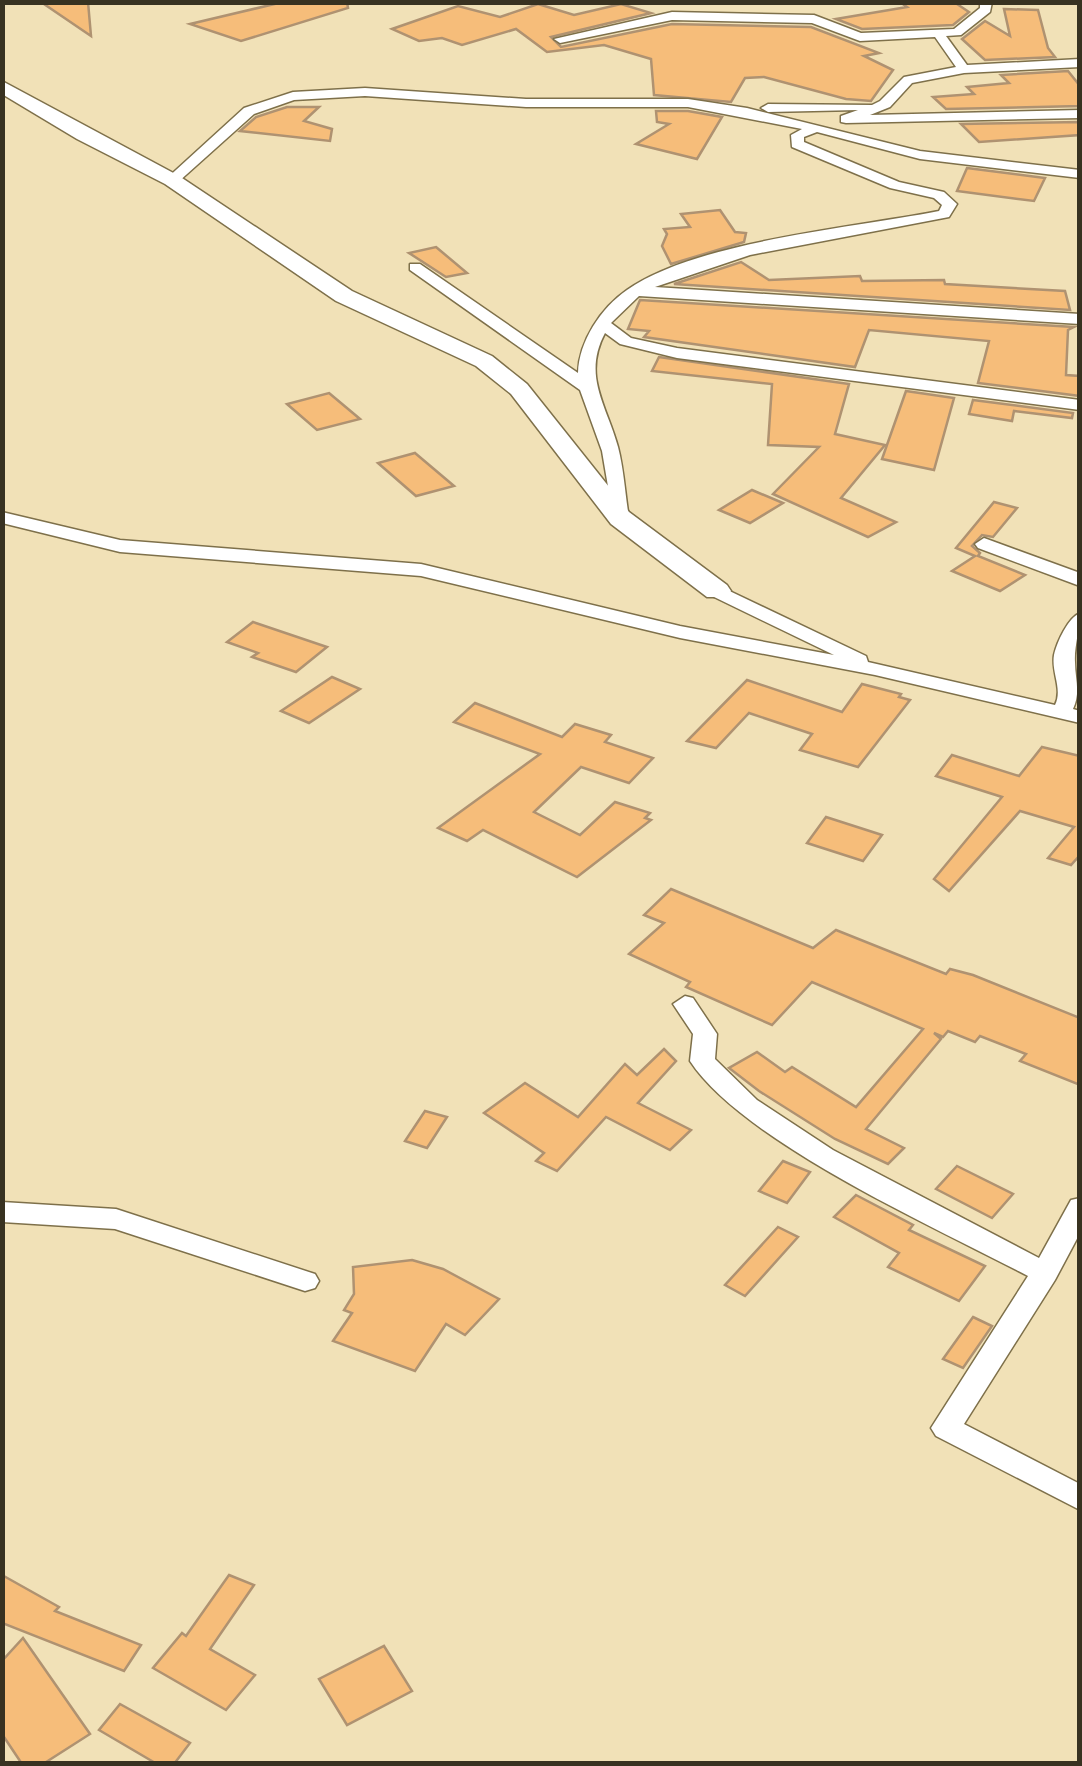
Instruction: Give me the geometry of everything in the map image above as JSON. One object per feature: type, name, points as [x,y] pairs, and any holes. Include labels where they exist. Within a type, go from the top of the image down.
[{"type":"street","points":[[560,39],[613,26],[686,16],[814,19],[860,37],[956,32],[986,9],[986,2]]},
{"type":"street","points":[[938,33],[964,68]]},
{"type":"street","points":[[620,518],[609,444],[586,388],[586,360],[594,337],[634,291],[672,274],[757,251],[944,214],[950,204],[938,195],[895,186],[796,144],[798,135],[885,104],[908,80],[964,68],[1080,62]]},
{"type":"street","points":[[2,86],[84,135],[172,180],[344,296],[484,361],[518,388],[620,518],[716,591],[876,668]]},
{"type":"street","points":[[172,180],[249,111],[293,96],[364,92],[526,104],[688,103],[776,108],[885,104]]},
{"type":"street","points":[[688,103],[748,112],[920,155],[1080,174]]},
{"type":"street","points":[[846,119],[1080,114]]},
{"type":"street","points":[[416,266],[586,388]]},
{"type":"street","points":[[634,291],[1080,319]]},
{"type":"street","points":[[605,326],[626,342],[677,353],[1080,406]]},
{"type":"street","points":[[2,516],[120,546],[421,570],[680,632],[876,668],[1071,714],[1064,656],[1080,619]]},
{"type":"street","points":[[984,544],[1080,580]]},
{"type":"street","points":[[686,1004],[705,1034],[702,1060],[748,1106],[824,1156],[1045,1273]]},
{"type":"street","points":[[1080,1208],[1045,1273],[946,1428],[1080,1498]]},
{"type":"street","points":[[2,1212],[116,1219],[306,1281]]},
{"type":"building","points":[[41,2],[88,2],[91,36]]},
{"type":"building","points":[[283,2],[347,2],[348,8],[241,41],[190,24]]},
{"type":"building","points":[[900,2],[954,2],[969,12],[953,25],[862,29],[836,19],[907,7]]},
{"type":"building","points":[[538,4],[574,15],[621,4],[651,13],[551,37],[561,47],[672,24],[811,27],[879,53],[864,56],[893,70],[871,101],[846,99],[764,77],[745,78],[731,102],[654,95],[651,59],[604,45],[547,52],[516,29],[462,45],[442,38],[419,41],[392,29],[458,6],[500,17]]},
{"type":"building","points":[[1004,9],[1038,10],[1048,48],[1055,57],[985,60],[962,39],[985,21],[1010,36]]},
{"type":"building","points":[[1068,71],[1080,86],[1080,106],[946,109],[933,97],[974,94],[967,87],[1009,83],[1001,75]]},
{"type":"building","points":[[287,107],[319,107],[304,121],[332,129],[330,141],[240,131],[256,117]]},
{"type":"building","points":[[656,111],[722,117],[697,159],[636,144],[669,124],[657,122]]},
{"type":"building","points":[[1080,122],[1080,135],[979,142],[961,124]]},
{"type":"building","points":[[967,168],[1045,178],[1034,201],[957,191]]},
{"type":"building","points":[[720,210],[735,232],[746,233],[744,242],[671,264],[662,246],[667,234],[664,229],[690,227],[681,214]]},
{"type":"building","points":[[436,247],[467,273],[446,277],[409,253]]},
{"type":"building","points":[[741,262],[769,280],[860,276],[862,281],[944,280],[945,284],[1065,291],[1070,310],[674,284]]},
{"type":"building","points":[[640,300],[1074,327],[1068,330],[1066,375],[1080,376],[1080,396],[978,383],[989,341],[869,330],[855,367],[644,337],[649,331],[628,329]]},
{"type":"building","points":[[659,357],[849,384],[835,434],[885,445],[841,498],[896,522],[868,537],[773,494],[819,447],[768,445],[772,384],[652,371]]},
{"type":"building","points":[[906,391],[954,398],[934,470],[882,459]]},
{"type":"building","points":[[329,393],[360,419],[317,430],[287,404]]},
{"type":"building","points":[[973,400],[1073,413],[1072,418],[1014,411],[1012,421],[969,414]]},
{"type":"building","points":[[415,453],[454,486],[416,496],[378,463]]},
{"type":"building","points":[[752,490],[783,503],[750,523],[719,510]]},
{"type":"building","points":[[994,502],[1017,508],[993,537],[982,535],[972,546],[980,553],[978,556],[1025,575],[1000,591],[952,571],[975,556],[956,548]]},
{"type":"building","points":[[253,622],[327,647],[296,672],[252,657],[258,653],[227,642]]},
{"type":"building","points":[[332,677],[360,689],[309,723],[281,711]]},
{"type":"building","points":[[747,680],[842,712],[862,684],[910,700],[858,767],[800,750],[812,734],[749,713],[716,748],[687,741]]},
{"type":"building","points":[[475,703],[562,737],[575,724],[611,735],[605,742],[653,758],[629,783],[581,767],[534,812],[580,835],[615,802],[650,813],[645,818],[651,820],[577,877],[483,830],[467,841],[438,828],[540,754],[454,722]]},
{"type":"building","points":[[1042,747],[1080,756],[1080,855],[1071,865],[1048,858],[1074,827],[1020,811],[949,891],[934,879],[1002,797],[936,776],[952,755],[1019,776]]},
{"type":"building","points":[[826,817],[882,835],[863,861],[807,843]]},
{"type":"building","points":[[671,889],[813,948],[836,930],[946,974],[950,969],[973,975],[1080,1018],[1080,1085],[1020,1061],[1026,1054],[980,1036],[975,1042],[948,1031],[943,1037],[934,1033],[941,1039],[866,1129],[904,1148],[888,1164],[835,1139],[729,1068],[757,1052],[785,1072],[792,1067],[856,1107],[923,1029],[812,982],[772,1025],[686,987],[690,982],[629,954],[664,923],[644,915]]},
{"type":"building","points":[[664,1049],[676,1061],[638,1103],[691,1130],[670,1150],[606,1117],[557,1171],[536,1161],[544,1153],[484,1113],[525,1083],[578,1117],[625,1064],[637,1075]]},
{"type":"building","points":[[425,1111],[447,1117],[427,1148],[405,1141]]},
{"type":"building","points":[[783,1161],[810,1172],[787,1203],[759,1191]]},
{"type":"building","points":[[957,1166],[1013,1194],[992,1218],[936,1189]]},
{"type":"building","points":[[856,1195],[913,1225],[909,1230],[985,1266],[959,1301],[888,1267],[899,1253],[834,1217]]},
{"type":"building","points":[[778,1227],[798,1237],[745,1296],[725,1285]]},
{"type":"building","points":[[412,1260],[443,1269],[499,1299],[465,1335],[446,1324],[415,1371],[333,1341],[352,1313],[344,1310],[354,1294],[353,1267]]},
{"type":"building","points":[[973,1317],[992,1326],[963,1368],[943,1359]]},
{"type":"building","points":[[2,1575],[59,1607],[55,1611],[141,1645],[124,1671],[2,1623]]},
{"type":"building","points":[[229,1575],[254,1585],[210,1649],[255,1675],[226,1710],[153,1668],[182,1633],[186,1636]]},
{"type":"building","points":[[23,1638],[90,1734],[43,1764],[22,1764],[2,1734],[2,1661]]},
{"type":"building","points":[[384,1646],[412,1691],[347,1725],[319,1679]]},
{"type":"building","points":[[120,1704],[190,1743],[174,1764],[157,1764],[99,1730]]}]
